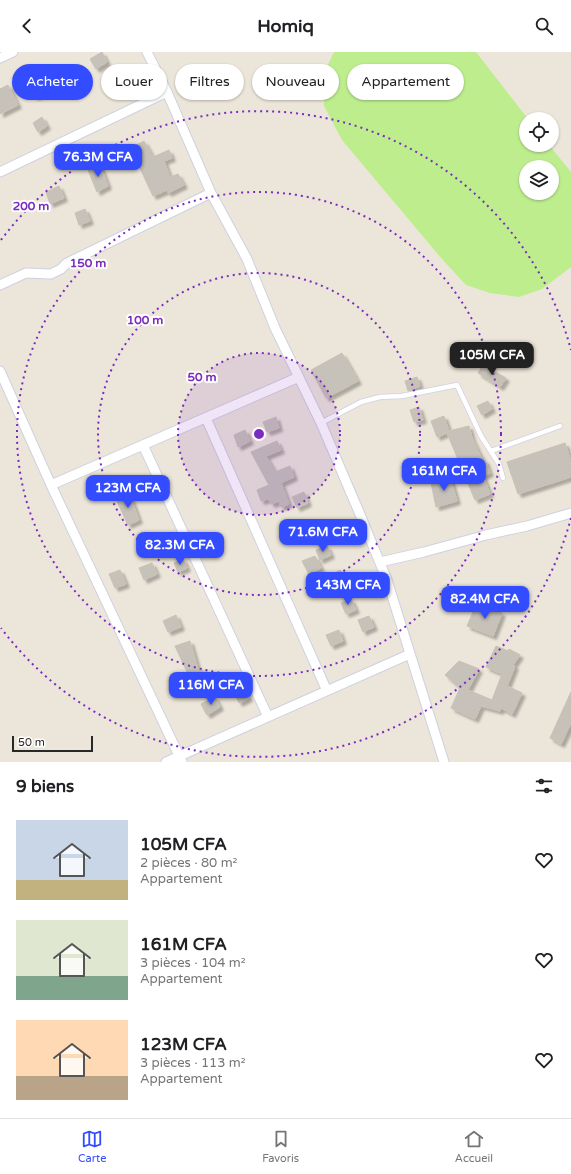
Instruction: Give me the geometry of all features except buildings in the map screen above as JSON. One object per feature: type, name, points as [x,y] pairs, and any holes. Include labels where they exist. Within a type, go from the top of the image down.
[{"type":"street","points":[[0,58],[13,52]]},
{"type":"street","points":[[147,52],[153,64]]},
{"type":"street","points":[[167,92],[210,193],[247,259],[275,328],[321,423],[360,512],[380,562],[444,762]]},
{"type":"street","points":[[0,172],[150,100]]},
{"type":"street","points":[[0,285],[26,273],[51,274],[61,269],[67,263],[210,193]]},
{"type":"street","points":[[0,372],[51,485],[181,759]]},
{"type":"street","points":[[51,485],[299,377]]},
{"type":"street","points":[[206,418],[327,691]]},
{"type":"street","points":[[143,445],[268,717]]},
{"type":"street","points":[[380,562],[527,526],[571,513]]},
{"type":"street","points":[[166,762],[181,759],[268,717],[410,654]]},
{"type":"lane","points":[[321,423],[361,402],[380,397],[402,396],[457,385],[481,436],[500,464],[504,478]]},
{"type":"lane","points":[[491,451],[560,426]]},
{"type":"green space","points":[[334,52],[476,52],[523,112],[519,112],[519,152],[555,152],[571,172],[571,267],[542,289],[519,297],[490,293],[466,285],[442,259],[342,140],[324,106],[324,100],[339,100],[339,64],[328,64]]}]
